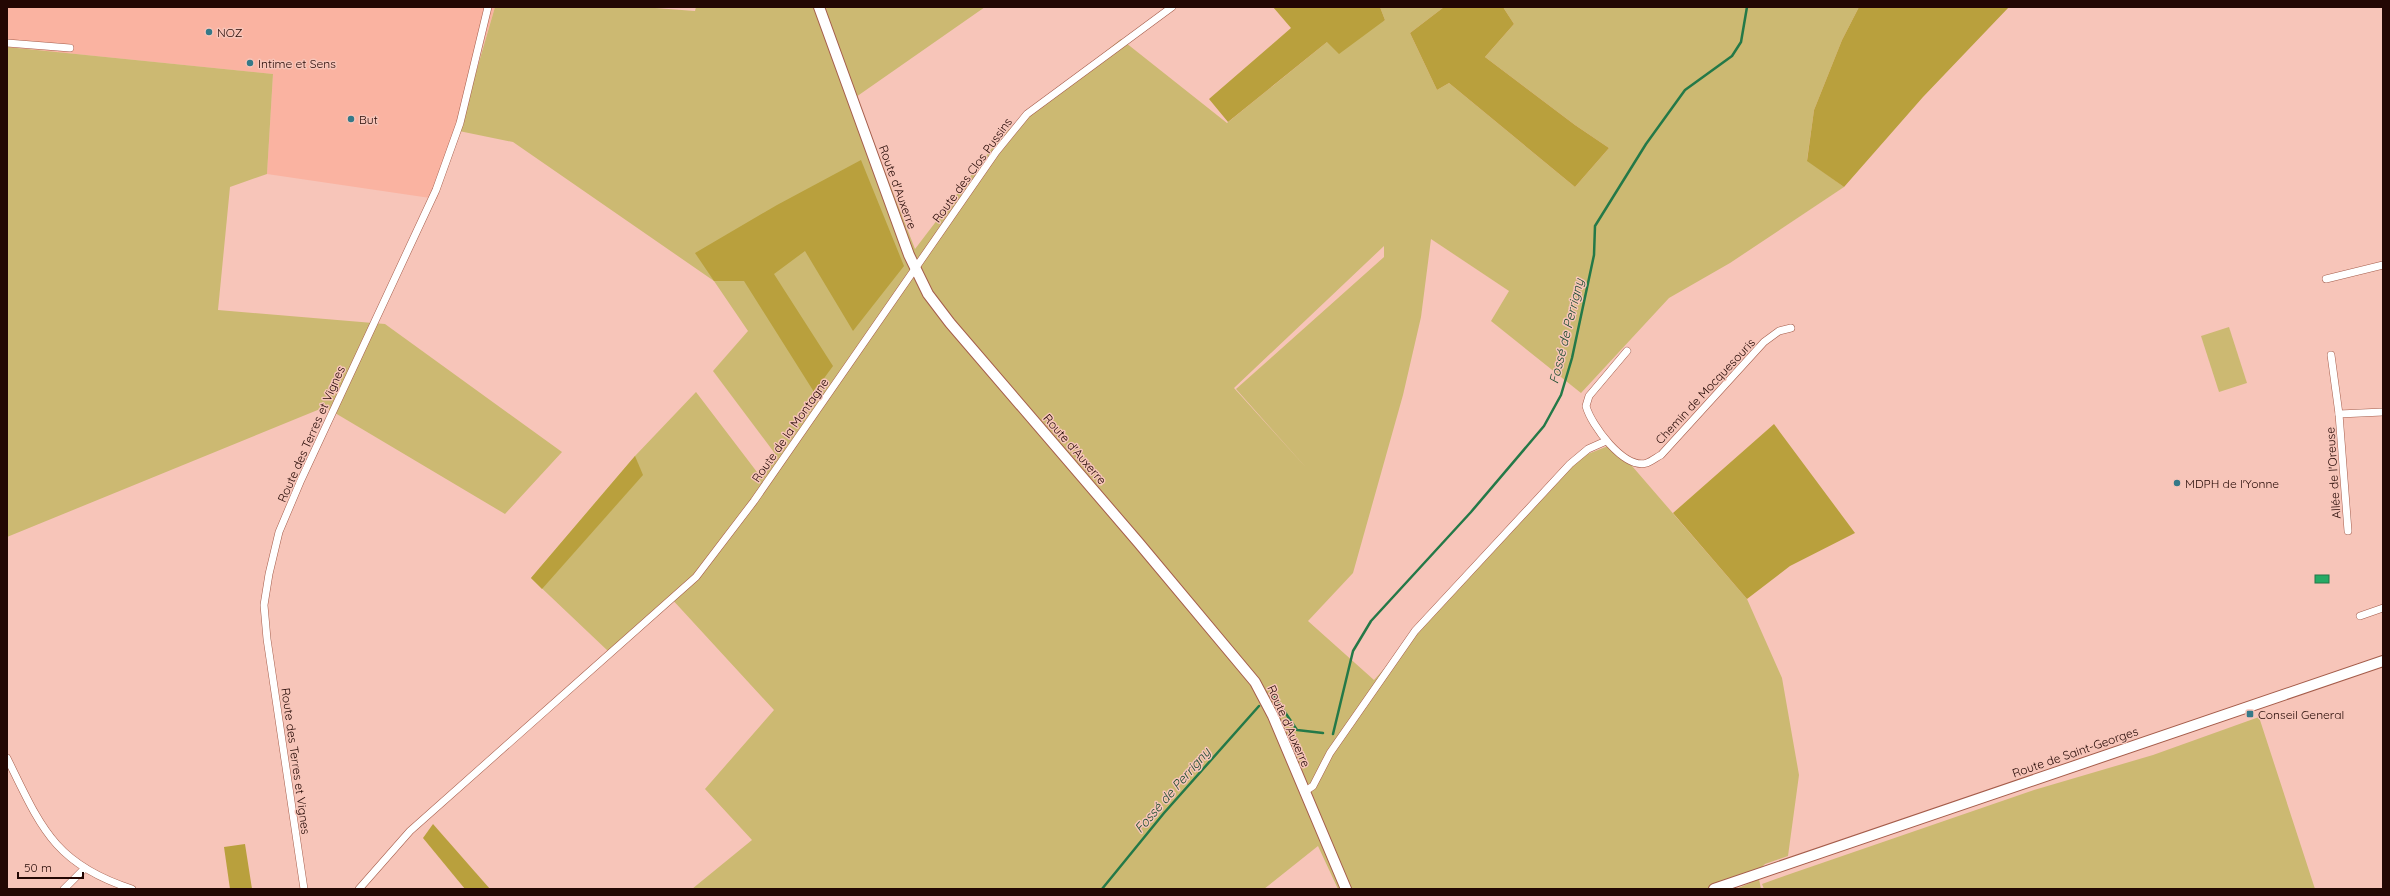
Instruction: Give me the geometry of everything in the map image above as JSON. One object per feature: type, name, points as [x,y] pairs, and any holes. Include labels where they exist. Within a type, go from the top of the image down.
[{"type":"street","name":"Route des Terres et Vignes","points":[[304,889],[266,639],[264,605],[269,574],[279,532],[301,480],[436,190],[460,123],[488,7]]},
{"type":"street","name":"Route d'Auxerre","points":[[819,7],[915,269],[928,294],[950,323],[1247,671],[1266,701],[1346,889]]},
{"type":"street","name":"Route des Clos Pussins","points":[[915,269],[972,183],[1027,114],[1172,7]]},
{"type":"street","points":[[7,43],[70,48]]},
{"type":"street","points":[[2326,279],[2383,265]]},
{"type":"street","name":"Route de la Montagne","points":[[359,889],[410,831],[676,598],[696,577],[754,501],[915,269]]},
{"type":"street","name":"Chemin de Mocquesouris","points":[[1628,351],[1589,396],[1586,406],[1606,441],[1616,451],[1638,462],[1647,463],[1661,455],[1764,342],[1779,331],[1791,328]]},
{"type":"street","name":"Allée de l'Oreuse","points":[[2331,355],[2339,414],[2348,531]]},
{"type":"street","name":"Allée de l'Oreuse","points":[[2339,414],[2383,412]]},
{"type":"street","points":[[1304,792],[1314,786],[1330,753],[1415,631],[1570,464],[1588,449],[1606,441]]},
{"type":"street","points":[[2360,616],[2383,608]]},
{"type":"street","name":"Route de Saint-Georges","points":[[1714,889],[2383,661]]},
{"type":"street","points":[[7,758],[40,823],[62,852],[84,869],[107,881],[132,889]]},
{"type":"street","points":[[64,889],[84,869]]},
{"type":"shaded area","points":[[7,7],[495,7],[437,199],[267,174],[273,74],[7,47]]},
{"type":"shaded area","points":[[495,7],[642,7],[695,11],[696,7],[985,7],[856,97],[915,249],[1002,135],[1121,39],[1227,123],[1327,42],[1385,20],[1380,7],[1444,7],[1410,33],[1437,90],[1449,83],[1575,187],[1609,148],[1575,125],[1485,57],[1514,24],[1503,7],[1859,7],[1842,40],[1814,110],[1807,160],[1844,187],[1730,263],[1669,298],[1581,393],[1491,321],[1509,291],[1431,239],[1421,317],[1403,395],[1353,573],[1308,621],[1374,680],[1573,460],[1613,444],[1747,599],[1782,678],[1799,775],[1788,856],[1765,864],[1761,868],[1713,889],[1338,889],[1318,846],[1264,889],[692,889],[752,840],[705,789],[774,710],[670,597],[608,651],[531,578],[635,456],[696,392],[760,476],[776,455],[713,371],[748,331],[714,281],[513,142],[459,131]],"holes":[[[1384,246],[1384,257],[1236,389],[1310,472],[1234,388]]]},
{"type":"shaded area","points":[[1273,7],[1380,7],[1385,20],[1339,54],[1327,42],[1228,122],[1209,99],[1291,28]]},
{"type":"shaded area","points":[[1444,7],[1503,7],[1514,24],[1485,57],[1575,125],[1609,148],[1575,187],[1449,83],[1437,90],[1410,33]]},
{"type":"shaded area","points":[[1859,7],[2009,7],[1923,97],[1844,187],[1807,161],[1814,110],[1842,40]]},
{"type":"shaded area","points":[[7,47],[273,74],[267,174],[230,187],[218,310],[385,324],[562,452],[505,514],[325,407],[7,537]]},
{"type":"shaded area","points":[[861,160],[904,266],[853,331],[805,251],[774,274],[833,366],[814,392],[744,281],[714,281],[695,253],[777,205]]},
{"type":"shaded area","points":[[2229,327],[2247,383],[2219,392],[2201,336]]},
{"type":"shaded area","points":[[1774,424],[1855,533],[1790,566],[1747,599],[1673,513]]},
{"type":"shaded area","points":[[635,456],[643,475],[542,589],[531,578]]},
{"type":"shaded area","points":[[2315,575],[2329,575],[2329,583],[2315,583]]},
{"type":"shaded area","points":[[2259,717],[2315,889],[1764,889],[1762,884],[2034,790],[2153,755]]},
{"type":"shaded area","points":[[433,824],[490,889],[465,889],[423,838]]},
{"type":"shaded area","points":[[245,844],[252,889],[230,889],[224,847]]},
{"type":"shaded area","points":[[1759,879],[1761,889],[1736,889]]},
{"type":"waterway","name":"Fossé de Perrigny","points":[[1333,734],[1353,651],[1371,621],[1471,512],[1544,426],[1561,395],[1572,358],[1594,255],[1595,226],[1646,144],[1685,90],[1732,56],[1741,42],[1747,7]]},
{"type":"waterway","name":"Fossé de Perrigny","points":[[1272,697],[1274,696],[1297,730],[1323,733]]},
{"type":"waterway","name":"Fossé de Perrigny","points":[[1102,889],[1164,813],[1259,706]]},
{"type":"place","name":"NOZ","points":[[209,32]]},
{"type":"place","name":"Intime et Sens","points":[[250,63]]},
{"type":"place","name":"But","points":[[351,119]]},
{"type":"place","name":"MDPH de l'Yonne","points":[[2177,483]]},
{"type":"place","name":"Conseil General","points":[[2250,714]]}]
